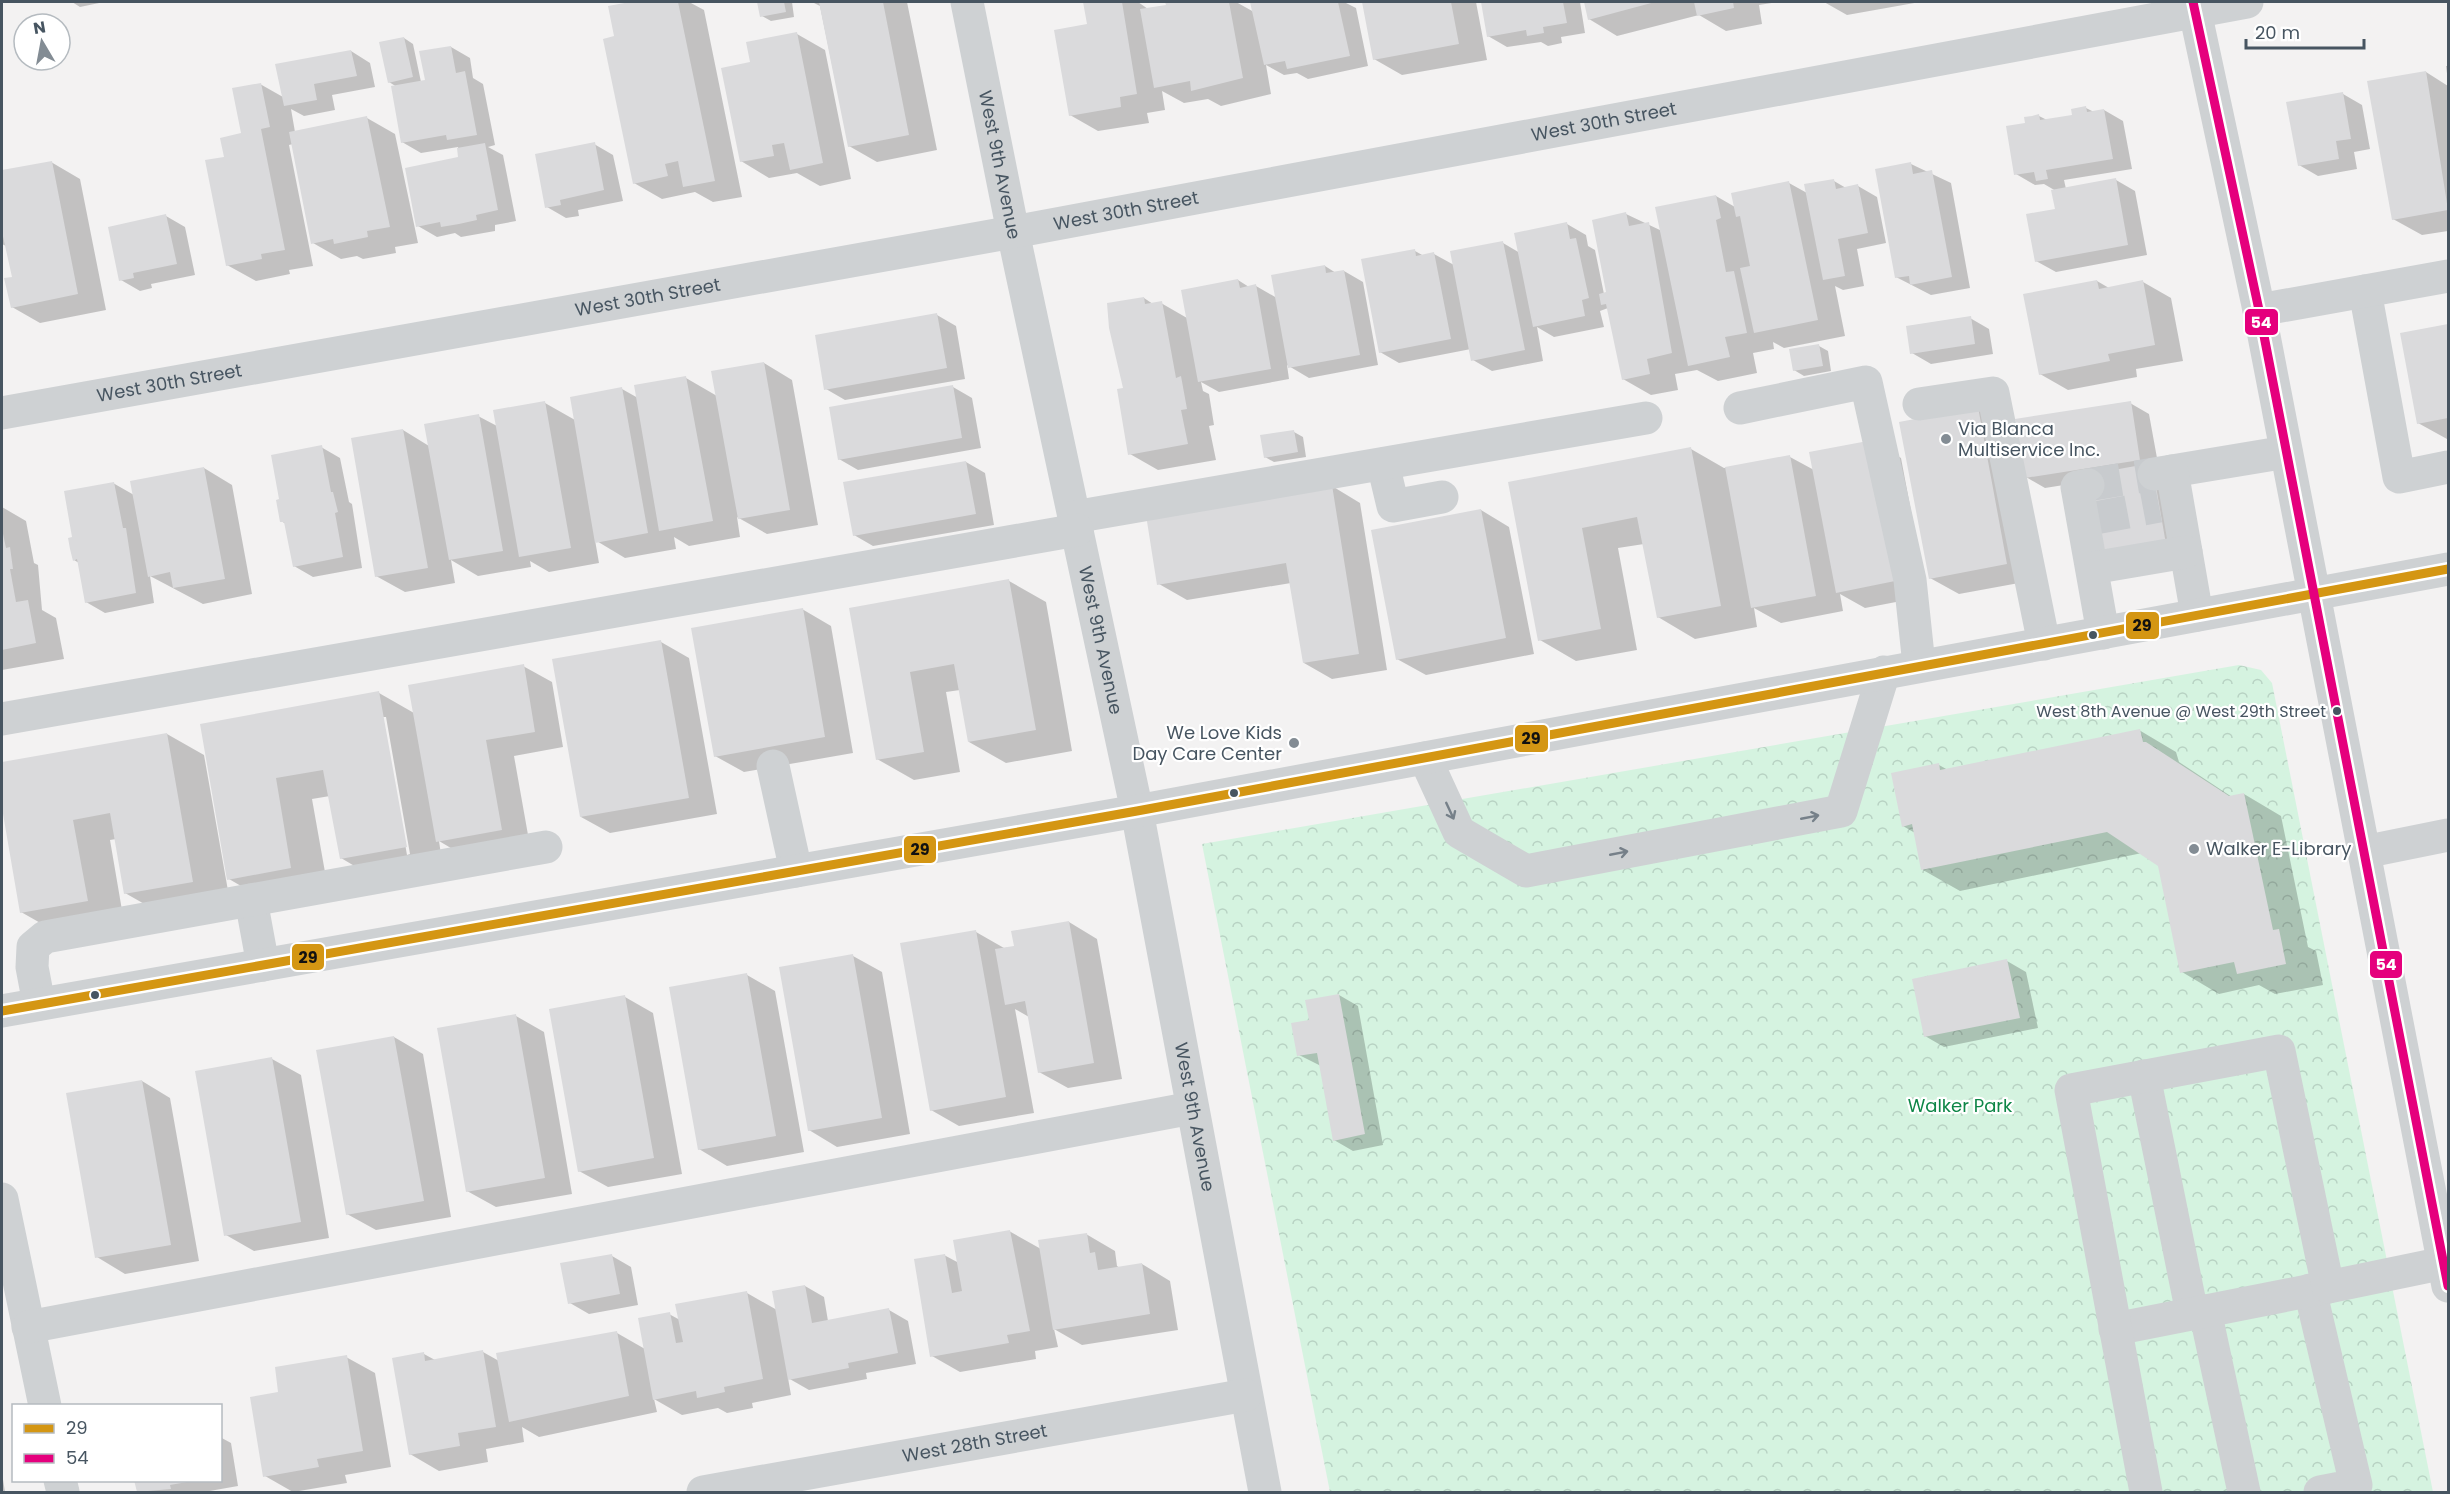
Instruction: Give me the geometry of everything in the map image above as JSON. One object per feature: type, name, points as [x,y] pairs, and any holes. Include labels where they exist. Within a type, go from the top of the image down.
[{"type":"street","name":"West 9th Avenue","points":[[967,2],[1013,232],[1137,811],[1265,1492]]},
{"type":"street","name":"West 30th Street","points":[[2,413],[1013,232],[2194,6],[2247,2]]},
{"type":"street","points":[[2115,1329],[2319,1288],[2446,1275],[2441,1209],[2364,852],[2259,310],[2194,6]]},
{"type":"street","points":[[2259,310],[2448,276]]},
{"type":"street","points":[[2365,291],[2399,477],[2448,467]]},
{"type":"street","points":[[1740,408],[1866,382],[1910,580],[1919,665]]},
{"type":"street","points":[[1918,404],[1992,393],[2044,644]]},
{"type":"street","points":[[2,718],[1075,523],[1383,464],[1646,418]]},
{"type":"street","points":[[2197,615],[2186,552],[2169,504],[2163,472],[2286,452]]},
{"type":"street","points":[[1383,464],[1393,506],[1442,497]]},
{"type":"street","points":[[2088,485],[2077,487],[2089,519],[2092,568],[2103,633]]},
{"type":"street","points":[[2092,568],[2186,552]]},
{"type":"street","points":[[2,1011],[1137,811],[2448,568]]},
{"type":"street","points":[[1425,758],[1459,832],[1526,871],[1841,811],[1884,672]]},
{"type":"street","points":[[773,766],[796,871]]},
{"type":"street","points":[[2364,852],[2448,835]]},
{"type":"street","points":[[39,1004],[32,967],[33,946],[45,937],[546,847]]},
{"type":"street","points":[[251,900],[263,964]]},
{"type":"street","points":[[2146,1492],[2071,1090],[2279,1051],[2319,1288],[2356,1485],[2320,1492]]},
{"type":"street","points":[[2144,1076],[2198,1312],[2244,1492]]},
{"type":"street","points":[[28,1328],[1192,1108]]},
{"type":"street","points":[[2,1199],[8,1264],[28,1328],[45,1404]]},
{"type":"street","name":"West 28th Street","points":[[703,1492],[1246,1395]]},
{"type":"green space","name":"Walker Park","points":[[2239,665],[2261,670],[2272,683],[2433,1492],[1330,1492],[1202,844]]},
{"type":"building","points":[[630,2],[678,2],[715,181],[683,187],[678,161],[665,164],[668,176],[633,184],[603,39],[614,36],[608,6]]},
{"type":"building","points":[[757,2],[784,2],[786,12],[760,17]]},
{"type":"building","points":[[819,2],[883,2],[909,135],[848,147]]},
{"type":"building","points":[[1083,2],[1122,2],[1137,94],[1120,97],[1121,107],[1069,116],[1054,30],[1087,24]]},
{"type":"building","points":[[1165,2],[1229,2],[1243,78],[1191,91],[1190,81],[1154,88],[1140,9],[1166,5]]},
{"type":"building","points":[[1250,2],[1338,2],[1350,56],[1287,69],[1285,61],[1264,65]]},
{"type":"building","points":[[1362,2],[1451,2],[1459,44],[1373,60]]},
{"type":"building","points":[[1481,2],[1563,2],[1567,23],[1543,27],[1544,33],[1527,36],[1526,30],[1487,37]]},
{"type":"building","points":[[1584,2],[1655,2],[1588,20]]},
{"type":"building","points":[[1694,2],[1733,2],[1734,8],[1697,16]]},
{"type":"building","points":[[797,32],[823,163],[790,170],[784,143],[772,145],[774,156],[740,162],[721,68],[750,62],[746,42]]},
{"type":"building","points":[[404,37],[413,77],[388,83],[379,42]]},
{"type":"building","points":[[451,46],[456,73],[465,71],[477,135],[447,140],[446,135],[401,143],[391,86],[425,80],[419,51]]},
{"type":"building","points":[[351,50],[357,76],[314,84],[317,100],[284,106],[275,64]]},
{"type":"building","points":[[2426,71],[2448,210],[2392,220],[2367,81]]},
{"type":"building","points":[[261,83],[270,127],[261,129],[285,250],[261,254],[262,259],[226,266],[205,160],[224,157],[220,138],[241,133],[232,88]]},
{"type":"building","points":[[2343,92],[2351,139],[2336,141],[2339,159],[2298,166],[2286,102]]},
{"type":"building","points":[[2086,106],[2087,112],[2104,109],[2113,159],[2046,170],[2048,179],[2036,181],[2034,172],[2014,175],[2006,126],[2025,123],[2024,117],[2039,114],[2040,120],[2072,115],[2071,109]]},
{"type":"building","points":[[367,116],[390,227],[367,231],[368,237],[334,244],[333,239],[311,244],[289,132]]},
{"type":"building","points":[[595,142],[604,190],[560,200],[561,205],[545,208],[535,154]]},
{"type":"building","points":[[485,143],[498,210],[476,215],[477,220],[459,224],[441,227],[440,222],[416,227],[405,168],[458,157],[457,148]]},
{"type":"building","points":[[52,161],[78,294],[11,308],[4,278],[12,277],[2,232],[2,170]]},
{"type":"building","points":[[1911,162],[1913,174],[1932,170],[1952,277],[1910,285],[1909,276],[1895,278],[1875,169]]},
{"type":"building","points":[[2116,178],[2128,245],[2035,262],[2026,214],[2055,209],[2051,190]]},
{"type":"building","points":[[1834,179],[1836,189],[1858,184],[1868,233],[1838,239],[1845,276],[1823,280],[1804,184]]},
{"type":"building","points":[[1789,181],[1818,320],[1754,333],[1740,268],[1750,266],[1740,216],[1736,217],[1731,193]]},
{"type":"building","points":[[1716,195],[1721,218],[1716,220],[1726,272],[1734,271],[1747,333],[1725,337],[1730,357],[1688,366],[1655,207]]},
{"type":"building","points":[[1626,212],[1629,226],[1649,222],[1672,353],[1647,359],[1650,374],[1622,380],[1606,304],[1601,305],[1599,294],[1606,292],[1592,220]]},
{"type":"building","points":[[166,214],[177,264],[133,273],[134,278],[119,281],[108,227]]},
{"type":"building","points":[[1567,222],[1570,239],[1576,238],[1589,298],[1582,300],[1585,316],[1533,327],[1514,233]]},
{"type":"building","points":[[1503,241],[1525,350],[1471,361],[1450,251]]},
{"type":"building","points":[[1415,249],[1416,256],[1434,252],[1451,339],[1379,353],[1361,259]]},
{"type":"building","points":[[1325,265],[1326,273],[1344,270],[1360,355],[1288,368],[1271,275]]},
{"type":"building","points":[[1238,279],[1240,288],[1256,284],[1271,369],[1198,382],[1181,290]]},
{"type":"building","points":[[2097,280],[2099,289],[2143,280],[2155,345],[2108,354],[2110,361],[2039,375],[2023,294]]},
{"type":"building","points":[[1144,297],[1145,304],[1162,301],[1176,378],[1181,376],[1187,409],[1181,410],[1188,444],[1128,455],[1117,389],[1123,388],[1109,328],[1107,303]]},
{"type":"building","points":[[937,313],[947,368],[824,390],[815,335]]},
{"type":"building","points":[[1971,316],[1975,344],[1910,354],[1906,326]]},
{"type":"building","points":[[2448,324],[2448,418],[2417,424],[2400,333]]},
{"type":"building","points":[[1819,344],[1823,366],[1793,371],[1789,349]]},
{"type":"building","points":[[764,362],[790,510],[738,519],[711,371]]},
{"type":"building","points":[[686,376],[713,521],[659,531],[634,385]]},
{"type":"building","points":[[953,385],[962,438],[838,460],[829,407]]},
{"type":"building","points":[[622,387],[648,533],[595,543],[570,397]]},
{"type":"building","points":[[545,401],[571,548],[519,557],[493,410]]},
{"type":"building","points":[[2131,401],[2140,460],[2025,478],[2015,419]]},
{"type":"building","points":[[1978,407],[2007,564],[1929,579],[1899,422]]},
{"type":"building","points":[[479,414],[503,551],[449,560],[424,424]]},
{"type":"building","points":[[403,429],[428,568],[375,577],[351,438]]},
{"type":"building","points":[[1294,430],[1298,452],[1264,458],[1260,435]]},
{"type":"building","points":[[1873,440],[1900,580],[1836,593],[1809,452]]},
{"type":"building","points":[[322,445],[331,492],[333,492],[338,512],[335,513],[343,557],[293,567],[284,522],[280,522],[276,500],[279,499],[271,455]]},
{"type":"building","points":[[1691,447],[1721,606],[1657,618],[1637,517],[1582,528],[1601,629],[1538,641],[1508,482]]},
{"type":"building","points":[[1790,455],[1816,596],[1751,608],[1725,467]]},
{"type":"building","points":[[966,461],[976,514],[853,536],[843,482]]},
{"type":"building","points":[[2152,463],[2167,550],[2102,562],[2086,475]]},
{"type":"building","points":[[204,467],[225,579],[173,588],[170,572],[148,577],[130,481]]},
{"type":"building","points":[[114,482],[123,528],[126,528],[136,593],[85,603],[77,559],[73,561],[70,549],[68,538],[72,537],[64,491]]},
{"type":"building","points":[[1332,485],[1359,654],[1303,663],[1286,563],[1157,585],[1146,515]]},
{"type":"building","points":[[1481,509],[1506,638],[1396,660],[1371,530]]},
{"type":"building","points":[[2,529],[6,548],[10,547],[13,569],[10,569],[16,602],[28,600],[36,643],[2,650]]},
{"type":"building","points":[[1009,579],[1036,730],[968,742],[954,664],[910,672],[924,752],[876,760],[849,608]]},
{"type":"building","points":[[803,608],[825,737],[714,757],[691,628]]},
{"type":"building","points":[[661,640],[689,798],[580,817],[552,659]]},
{"type":"building","points":[[524,664],[535,732],[486,740],[502,830],[436,842],[408,685]]},
{"type":"building","points":[[379,691],[407,847],[340,859],[323,770],[276,778],[291,868],[227,880],[200,724]]},
{"type":"building","name":"Walker E-Library","points":[[2140,729],[2143,742],[2229,796],[2244,793],[2273,930],[2279,929],[2286,964],[2237,974],[2234,962],[2180,973],[2158,866],[2107,832],[1921,870],[1912,824],[1902,827],[1891,773],[1939,763],[1940,770]]},
{"type":"building","points":[[167,733],[193,882],[124,894],[110,813],[73,820],[88,901],[20,913],[2,808],[2,762]]},
{"type":"building","points":[[1069,921],[1094,1063],[1038,1073],[1025,1001],[1005,1005],[995,949],[1014,946],[1011,931]]},
{"type":"building","points":[[976,930],[1006,1097],[930,1111],[900,943]]},
{"type":"building","points":[[853,954],[882,1118],[808,1131],[779,967]]},
{"type":"building","points":[[2007,959],[2020,1018],[1924,1037],[1912,979]]},
{"type":"building","points":[[747,973],[776,1136],[698,1150],[669,987]]},
{"type":"building","points":[[1339,994],[1365,1134],[1333,1141],[1317,1053],[1297,1056],[1291,1023],[1309,1020],[1305,1000]]},
{"type":"building","points":[[625,995],[654,1158],[578,1172],[549,1009]]},
{"type":"building","points":[[516,1014],[545,1178],[466,1192],[437,1028]]},
{"type":"building","points":[[394,1036],[424,1201],[346,1215],[316,1050]]},
{"type":"building","points":[[272,1057],[301,1222],[224,1236],[195,1071]]},
{"type":"building","points":[[142,1080],[171,1245],[95,1258],[66,1093]]},
{"type":"building","points":[[1010,1230],[1030,1331],[1007,1335],[1009,1343],[930,1357],[914,1259],[945,1254],[952,1293],[962,1291],[953,1240]]},
{"type":"building","points":[[1087,1233],[1090,1253],[1095,1252],[1098,1270],[1142,1263],[1150,1314],[1053,1330],[1038,1240]]},
{"type":"building","points":[[612,1254],[620,1294],[568,1304],[560,1263]]},
{"type":"building","points":[[805,1285],[812,1323],[889,1308],[898,1353],[848,1363],[849,1368],[788,1380],[772,1291]]},
{"type":"building","points":[[747,1291],[763,1379],[724,1387],[725,1392],[697,1398],[696,1391],[653,1400],[638,1318],[670,1312],[676,1343],[683,1342],[675,1304]]},
{"type":"building","points":[[617,1331],[629,1396],[509,1422],[496,1353]]},
{"type":"building","points":[[483,1350],[496,1427],[458,1433],[460,1446],[409,1455],[392,1358],[424,1352],[425,1361]]},
{"type":"building","points":[[347,1355],[363,1451],[317,1459],[319,1467],[263,1477],[250,1397],[278,1392],[275,1367]]},
{"type":"building","points":[[134,1482],[187,1482],[170,1485],[171,1489],[137,1492]]},
{"type":"tunnel","points":[[2088,485],[2154,474]]},
{"type":"tunnel","points":[[2095,518],[2159,506]]},
{"type":"transit line","name":"54","points":[[2193,2],[2259,310],[2448,1286]]},
{"type":"transit line","name":"29","points":[[2,1011],[1137,811],[2448,569]]},
{"type":"place","name":"Via Blanca Multiservice Inc.","points":[[1946,439]]},
{"type":"place","name":"West 8th Avenue @ West 29th Street","points":[[2337,711]]},
{"type":"place","name":"We Love Kids Day Care Center","points":[[1294,743]]},
{"type":"place","name":"Walker E-Library","points":[[2194,849]]}]
